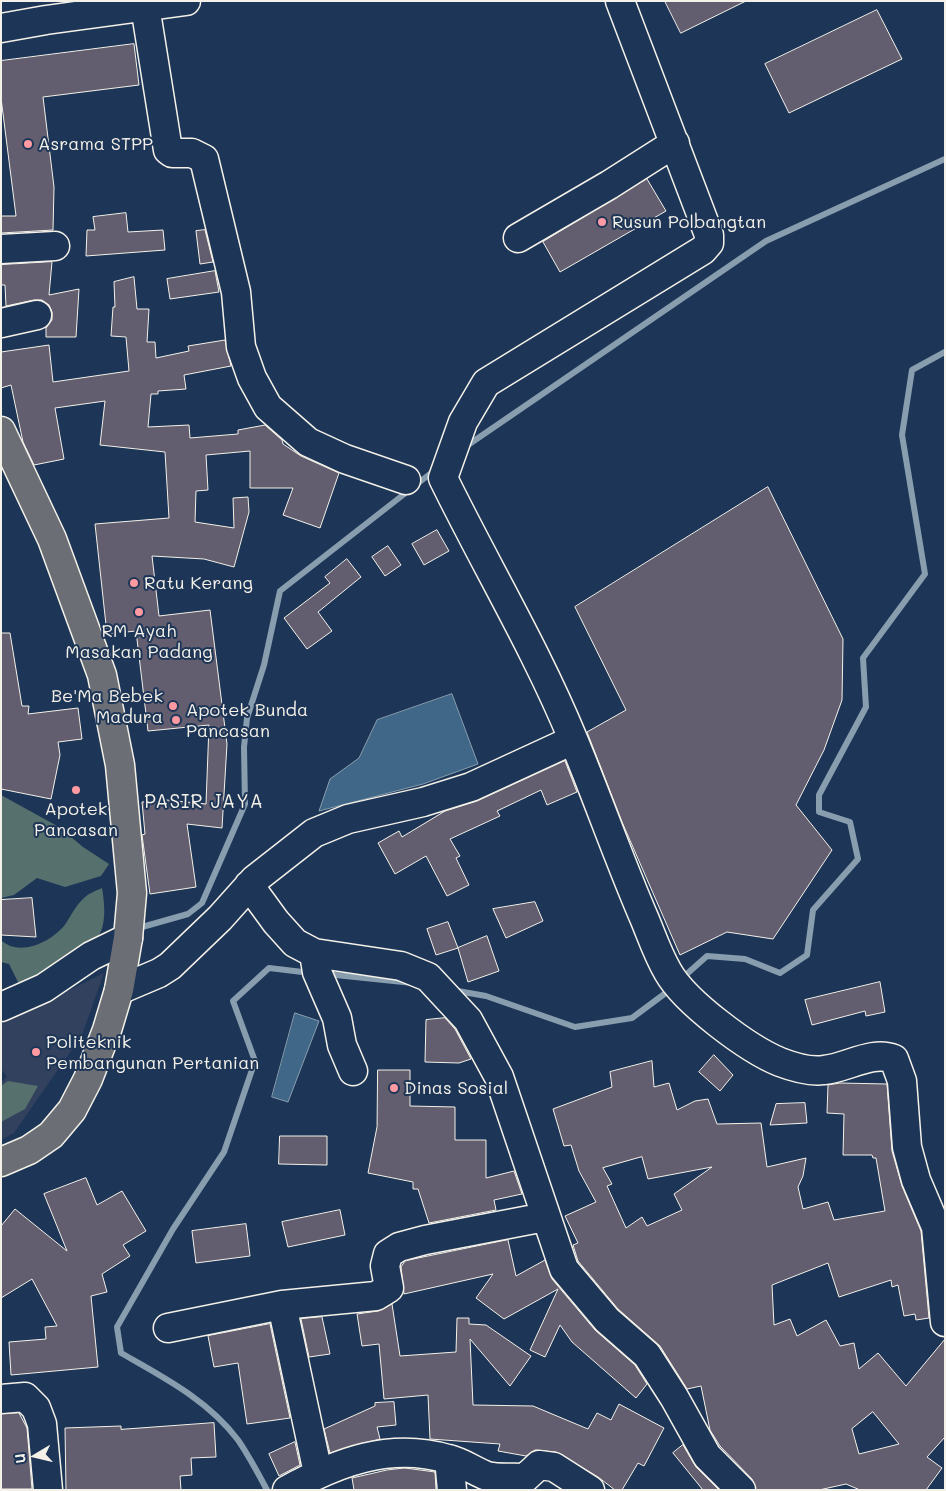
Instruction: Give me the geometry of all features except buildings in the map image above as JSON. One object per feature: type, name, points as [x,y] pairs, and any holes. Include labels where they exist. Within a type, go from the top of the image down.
[{"type":"main road","points":[[1,431],[52,539],[102,675],[120,765],[130,915],[119,990],[107,1030],[88,1079],[72,1110],[51,1135],[29,1150],[1,1162]]},
{"type":"street","points":[[1,28],[186,1]]},
{"type":"street","points":[[620,1],[710,235],[709,244],[703,250],[486,383],[463,422],[443,478],[540,662],[574,740],[617,856],[668,973],[694,1003],[761,1052],[780,1062],[807,1070],[824,1070],[876,1057],[887,1056],[894,1059],[902,1081],[907,1148],[916,1180],[936,1227],[945,1322]]},
{"type":"street","points":[[145,6],[168,150],[172,153],[192,153],[204,160],[236,292],[241,347],[252,378],[268,407],[308,442],[346,459],[406,480]]},
{"type":"street","points":[[518,238],[610,185],[676,143]]},
{"type":"street","points":[[1,248],[55,246]]},
{"type":"street","points":[[1,323],[37,315]]},
{"type":"street","points":[[119,990],[159,973],[170,966],[220,918],[249,885],[284,854],[328,826],[471,788],[574,740]]},
{"type":"street","points":[[249,885],[276,922],[296,943],[319,974],[336,1018],[342,1045],[353,1071]]},
{"type":"street","points":[[1,1007],[44,988],[91,956],[130,915]]},
{"type":"street","points":[[319,974],[401,966],[428,977],[468,1020],[499,1078],[564,1269],[607,1320],[647,1356],[674,1397],[707,1456],[741,1490]]},
{"type":"street","points":[[168,1328],[282,1305],[376,1296],[389,1288],[385,1266],[388,1254],[399,1247],[475,1229],[545,1217]]},
{"type":"street","points":[[282,1305],[318,1473]]},
{"type":"street","points":[[1,1399],[24,1397],[36,1408],[42,1424],[48,1490]]},
{"type":"street","points":[[287,1490],[318,1473],[376,1455],[409,1451],[449,1459],[488,1476],[525,1478],[539,1465],[554,1467],[590,1490]]},
{"type":"street","points":[[449,1459],[452,1490]]},
{"type":"shaded area","points":[[452,694],[478,764],[423,784],[319,811],[330,779],[359,758],[377,720]]},
{"type":"shaded area","name":"Politeknik Pembangunan Pertanian","points":[[104,973],[82,1035],[14,1133],[1,1140],[1,1082],[7,1077],[1,1069],[1,1024]]},
{"type":"shaded area","points":[[295,1013],[319,1021],[288,1102],[272,1097]]},
{"type":"green space","points":[[1,795],[59,827],[83,847],[109,864],[101,876],[65,887],[37,878],[14,895],[1,898]]},
{"type":"green space","points":[[102,888],[103,923],[102,930],[95,942],[22,990],[9,964],[1,962],[1,940],[8,945],[25,948],[50,938],[64,926],[84,898]]},
{"type":"green space","points":[[8,1081],[38,1086],[25,1109],[1,1122],[1,1086]]},
{"type":"waterway","points":[[465,447],[766,241],[945,159]]},
{"type":"waterway","points":[[680,980],[707,956],[745,959],[780,973],[807,955],[813,910],[858,859],[850,822],[819,812],[819,795],[866,707],[863,658],[925,574],[902,435],[912,370],[945,352]]},
{"type":"waterway","points":[[135,929],[188,914],[202,903],[245,804],[244,747],[247,718],[264,665],[280,591],[435,470]]},
{"type":"waterway","points":[[267,1490],[238,1440],[213,1413],[184,1390],[121,1353],[117,1327],[173,1229],[224,1152],[255,1061],[233,1001],[269,968],[311,973]]},
{"type":"waterway","points":[[326,974],[413,983]]},
{"type":"waterway","points":[[452,990],[486,996],[575,1027],[632,1018],[671,989]]},
{"type":"place","name":"Asrama STPP","points":[[28,144]]},
{"type":"place","name":"Rusun Polbangtan","points":[[602,222]]},
{"type":"place","name":"Ratu Kerang","points":[[134,583]]},
{"type":"place","name":"RM Ayah Masakan Padang","points":[[139,612]]},
{"type":"place","name":"Be'Ma Bebek Madura","points":[[173,706]]},
{"type":"place","name":"Apotek Bunda Pancasan","points":[[176,720]]},
{"type":"place","name":"Apotek Pancasan","points":[[76,790]]},
{"type":"place","name":"Politeknik Pembangunan Pertanian","points":[[36,1052]]},
{"type":"place","name":"Dinas Sosial","points":[[394,1088]]},
{"type":"district","name":"PASIR JAYA","points":[[204,802]]}]
